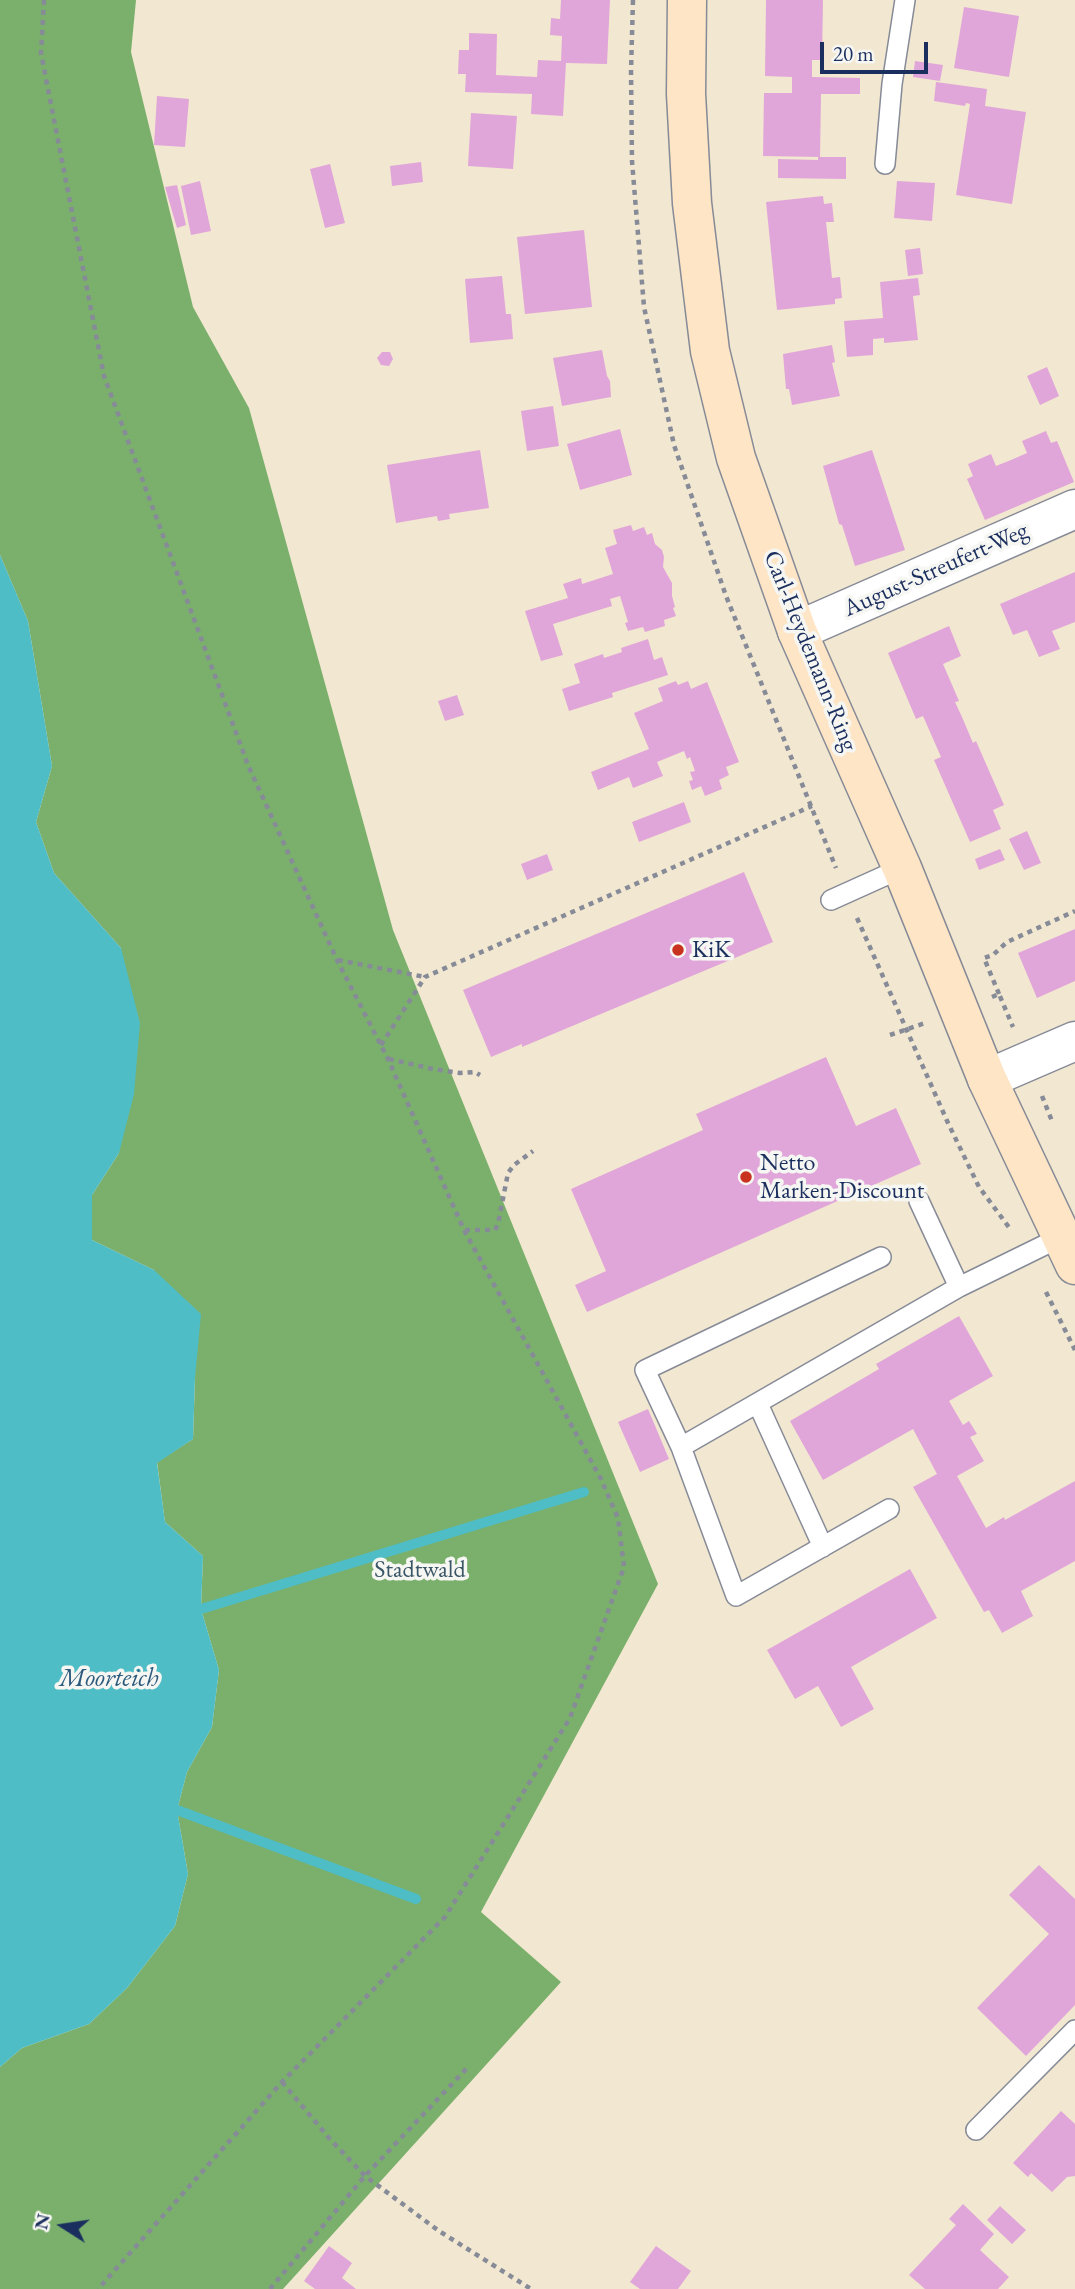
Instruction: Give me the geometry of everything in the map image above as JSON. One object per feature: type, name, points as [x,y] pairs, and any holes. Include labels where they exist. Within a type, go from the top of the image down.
[{"type":"main road","name":"Carl-Heydemann-Ring","points":[[687,0],[686,94],[692,203],[710,351],[736,458],[797,631],[902,868],[988,1079],[1068,1251]]},
{"type":"street","name":"August-Streufert-Weg","points":[[797,631],[1075,509]]},
{"type":"street","points":[[988,1079],[1075,1041]]},
{"type":"lane","points":[[885,164],[892,84],[905,0]]},
{"type":"lane","points":[[839,897],[902,868]]},
{"type":"lane","points":[[919,1201],[959,1287]]},
{"type":"lane","points":[[681,1447],[959,1287],[1027,1254],[1068,1251]]},
{"type":"lane","points":[[881,1257],[645,1370],[681,1447],[736,1596],[889,1509]]},
{"type":"lane","points":[[758,1404],[823,1546]]},
{"type":"lane","points":[[976,2130],[1075,2030]]},
{"type":"path","points":[[44,0],[41,53],[104,376],[248,765],[337,960],[388,1059],[464,1230],[601,1479],[618,1518],[624,1567],[570,1718],[445,1917],[282,2082],[98,2289]]},
{"type":"path","points":[[381,1046],[425,977],[812,806],[839,897],[907,1028],[948,1123],[979,1186],[1027,1254],[1075,1350]]},
{"type":"path","points":[[999,994],[984,958],[993,955],[1007,942],[1075,911]]},
{"type":"path","points":[[337,960],[425,977]]},
{"type":"path","points":[[890,1035],[907,1028]]},
{"type":"path","points":[[388,1059],[433,1069],[475,1072],[480,1075]]},
{"type":"path","points":[[464,1230],[495,1230],[508,1173],[533,1151]]},
{"type":"path","points":[[270,2289],[365,2176],[468,2067]]},
{"type":"path","points":[[282,2082],[365,2176],[439,2231],[531,2289]]},
{"type":"green space","name":"Stadtwald","points":[[0,0],[136,0],[131,52],[193,307],[249,408],[393,930],[658,1584],[481,1912],[561,1982],[283,2289],[0,2289],[0,2067],[22,2048],[89,2024],[127,1988],[175,1926],[188,1874],[177,1810],[187,1772],[212,1727],[219,1670],[201,1609],[203,1556],[165,1522],[157,1462],[193,1439],[195,1378],[154,1270],[92,1240],[92,1195],[119,1153],[121,948],[54,873],[36,822],[52,766],[28,621],[0,555]]},
{"type":"water","name":"Moorteich","points":[[0,555],[28,621],[52,766],[36,822],[54,873],[121,948],[140,1023],[134,1094],[119,1153],[92,1195],[92,1240],[154,1270],[201,1314],[193,1439],[157,1463],[165,1522],[203,1556],[201,1609],[219,1670],[212,1727],[187,1772],[177,1810],[188,1874],[175,1926],[127,1988],[89,2024],[22,2048],[0,2067]]},
{"type":"building","points":[[561,0],[610,0],[607,64],[566,63],[563,116],[531,114],[532,94],[465,92],[466,74],[458,74],[459,50],[469,50],[469,33],[497,34],[496,75],[537,77],[538,60],[561,61],[562,36],[550,35],[551,18],[560,19]]},
{"type":"building","points":[[766,0],[823,0],[822,60],[812,60],[812,77],[860,78],[860,94],[821,94],[820,157],[763,156],[764,93],[792,93],[792,77],[765,76]]},
{"type":"building","points":[[964,7],[1019,16],[1009,77],[954,68]]},
{"type":"building","points":[[915,61],[943,65],[940,81],[913,77]]},
{"type":"building","points":[[936,82],[987,89],[985,106],[1026,112],[1012,204],[956,195],[970,104],[966,103],[965,106],[934,101]]},
{"type":"building","points":[[157,96],[189,99],[185,147],[154,145]]},
{"type":"building","points":[[471,113],[517,116],[513,169],[468,166]]},
{"type":"building","points":[[818,157],[846,157],[846,179],[778,178],[778,159],[818,160]]},
{"type":"building","points":[[421,162],[423,182],[392,186],[390,166]]},
{"type":"building","points":[[330,164],[345,223],[325,228],[310,169]]},
{"type":"building","points":[[200,181],[211,231],[191,235],[181,186]]},
{"type":"building","points":[[897,181],[935,183],[932,221],[894,218]]},
{"type":"building","points":[[177,185],[186,225],[177,228],[165,187]]},
{"type":"building","points":[[823,196],[824,204],[832,203],[834,222],[826,222],[832,278],[840,277],[842,298],[835,299],[835,304],[777,310],[766,202]]},
{"type":"building","points":[[584,230],[592,307],[525,314],[517,237]]},
{"type":"building","points":[[920,248],[923,274],[908,276],[905,250]]},
{"type":"building","points":[[502,276],[506,314],[511,314],[513,339],[470,343],[465,279]]},
{"type":"building","points":[[918,278],[920,295],[913,296],[918,340],[884,343],[884,338],[873,339],[873,355],[847,357],[844,321],[883,318],[880,282]]},
{"type":"building","points":[[832,345],[835,362],[832,363],[840,396],[792,405],[789,389],[786,389],[783,354]]},
{"type":"building","points":[[602,350],[611,397],[562,406],[553,358]]},
{"type":"building","points":[[382,352],[390,352],[393,359],[389,366],[381,365],[377,358]]},
{"type":"building","points":[[1047,367],[1059,396],[1040,405],[1027,376]]},
{"type":"building","points":[[553,406],[559,446],[527,451],[521,411]]},
{"type":"building","points":[[620,429],[632,475],[580,490],[567,444]]},
{"type":"building","points":[[1046,431],[1051,443],[1057,441],[1074,482],[985,520],[967,479],[973,476],[968,464],[991,454],[996,466],[1011,460],[1027,453],[1022,441]]},
{"type":"building","points":[[480,450],[489,508],[449,514],[450,519],[438,521],[437,516],[396,523],[387,465]]},
{"type":"building","points":[[872,450],[905,550],[855,566],[842,525],[839,524],[823,466]]},
{"type":"building","points":[[631,525],[633,531],[644,527],[647,535],[652,533],[655,544],[662,550],[663,567],[672,583],[676,616],[664,620],[665,626],[645,632],[643,627],[628,631],[620,596],[610,599],[612,606],[553,624],[563,655],[541,661],[525,611],[568,598],[563,584],[581,578],[582,584],[613,574],[605,548],[617,544],[613,530]]},
{"type":"building","points":[[1075,572],[1075,622],[1052,631],[1060,649],[1039,657],[1027,630],[1013,635],[1000,604]]},
{"type":"building","points":[[949,626],[961,656],[943,664],[959,701],[955,702],[973,743],[976,741],[1004,805],[993,810],[1001,829],[970,842],[934,760],[941,757],[923,716],[916,719],[888,653]]},
{"type":"building","points":[[648,639],[654,660],[662,657],[668,675],[612,693],[613,697],[569,711],[562,689],[580,683],[574,664],[603,654],[604,658],[622,652],[621,648]]},
{"type":"building","points":[[676,681],[678,685],[688,681],[691,689],[707,682],[739,762],[726,767],[729,775],[719,780],[722,789],[705,796],[701,786],[692,790],[690,772],[695,771],[690,757],[687,759],[684,751],[657,762],[663,776],[633,788],[629,777],[598,790],[591,772],[649,749],[634,713],[663,701],[658,688]]},
{"type":"building","points":[[457,695],[464,715],[445,721],[438,701]]},
{"type":"building","points":[[684,802],[691,822],[639,842],[632,822]]},
{"type":"building","points":[[1027,831],[1041,863],[1024,870],[1009,839]]},
{"type":"building","points":[[1000,849],[1005,860],[979,870],[975,859]]},
{"type":"building","points":[[547,854],[553,870],[527,880],[521,864]]},
{"type":"building","points":[[744,872],[773,942],[522,1047],[522,1044],[491,1057],[463,990]]},
{"type":"building","points":[[1075,929],[1075,981],[1037,998],[1018,953]]},
{"type":"building","name":"Netto Marken-Discount","points":[[826,1057],[856,1126],[896,1108],[921,1164],[587,1312],[575,1285],[606,1271],[571,1189],[703,1130],[696,1114]]},
{"type":"building","points":[[959,1316],[993,1376],[949,1401],[963,1425],[969,1421],[977,1434],[970,1437],[984,1461],[957,1476],[986,1528],[1075,1481],[1075,1561],[1021,1591],[1033,1616],[1002,1633],[989,1610],[984,1612],[913,1487],[937,1474],[913,1429],[823,1480],[790,1421],[879,1369],[876,1364]]},
{"type":"building","points":[[648,1409],[669,1459],[640,1472],[618,1422]]},
{"type":"building","points":[[910,1569],[937,1618],[851,1667],[874,1709],[841,1727],[818,1686],[795,1699],[767,1650]]},
{"type":"building","points":[[1039,1865],[1075,1899],[1075,2005],[1026,2056],[977,2008],[1049,1934],[1009,1895]]},
{"type":"building","points":[[1061,2111],[1075,2124],[1075,2176],[1067,2177],[1052,2192],[1031,2173],[1028,2177],[1013,2163]]},
{"type":"building","points":[[963,2204],[994,2234],[980,2250],[1009,2277],[998,2289],[925,2289],[909,2275],[956,2225],[949,2219]]},
{"type":"building","points":[[1000,2206],[1026,2230],[1012,2244],[987,2220]]},
{"type":"building","points":[[329,2246],[352,2263],[342,2278],[356,2289],[315,2289],[304,2281]]},
{"type":"building","points":[[656,2246],[691,2271],[678,2289],[640,2289],[630,2282]]},
{"type":"waterway","points":[[201,1609],[584,1492]]},
{"type":"waterway","points":[[177,1810],[416,1899]]},
{"type":"place","name":"KiK","points":[[678,950]]},
{"type":"place","name":"Netto Marken-Discount","points":[[746,1177]]}]
